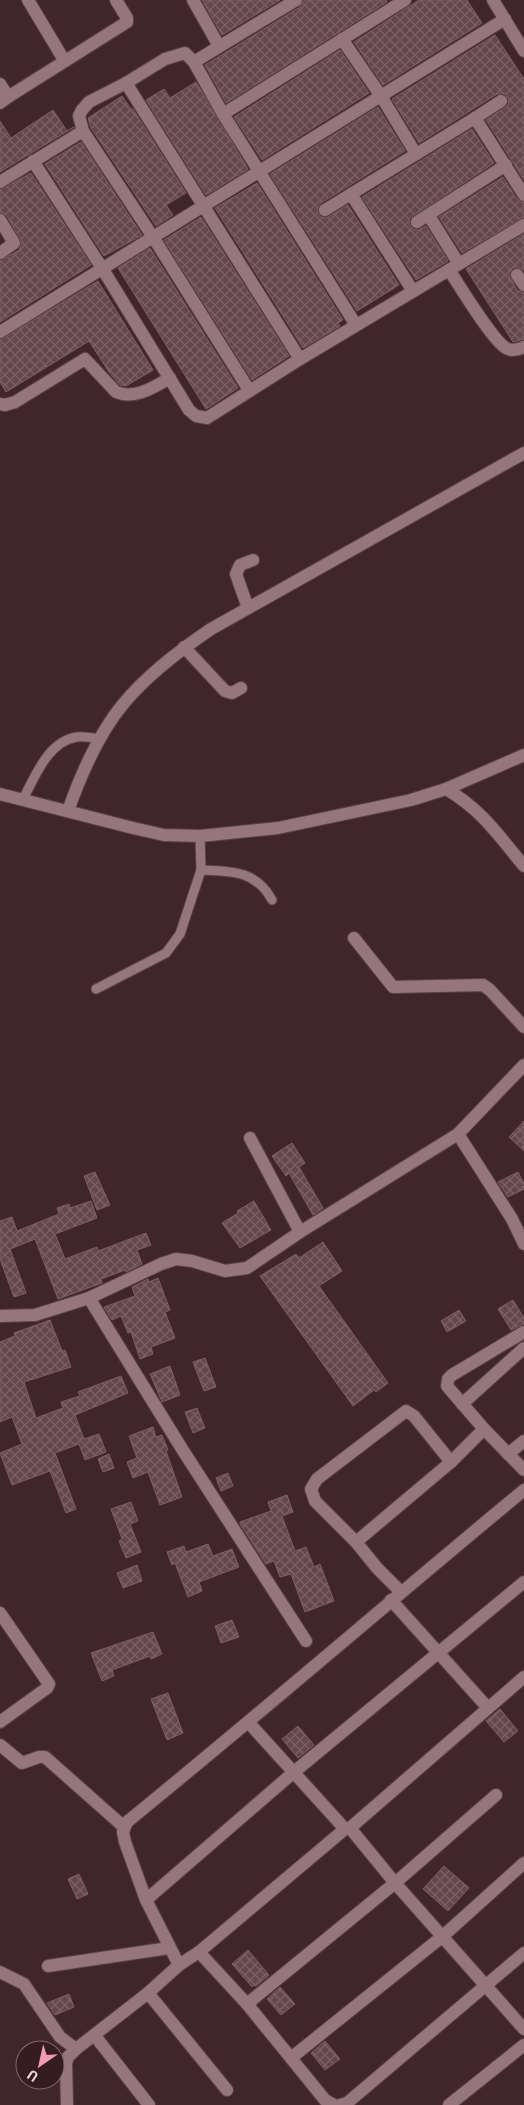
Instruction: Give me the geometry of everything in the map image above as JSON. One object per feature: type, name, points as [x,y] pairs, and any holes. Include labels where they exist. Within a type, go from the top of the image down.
[{"type":"street","points":[[28,0],[64,60]]},
{"type":"street","points":[[0,84],[4,100],[64,60],[127,22],[127,18],[116,0]]},
{"type":"street","points":[[193,0],[219,46]]},
{"type":"street","points":[[194,62],[296,0]]},
{"type":"street","points":[[223,114],[405,0]]},
{"type":"street","points":[[493,0],[524,52]]},
{"type":"street","points":[[0,332],[202,205],[505,19]]},
{"type":"street","points":[[342,39],[381,96],[416,154]]},
{"type":"street","points":[[250,390],[153,236],[83,131],[79,121],[82,110],[90,102],[126,84],[165,59],[178,54],[188,55],[194,62],[258,172],[356,325]]},
{"type":"street","points":[[126,84],[300,359]]},
{"type":"street","points":[[325,210],[501,101]]},
{"type":"street","points":[[475,118],[524,194]]},
{"type":"street","points":[[0,182],[83,131]]},
{"type":"street","points":[[33,161],[102,268],[189,410],[204,418],[207,418],[300,359],[524,225]]},
{"type":"street","points":[[417,222],[506,165]]},
{"type":"street","points":[[352,194],[413,291]]},
{"type":"street","points":[[429,216],[454,267],[496,340],[510,350],[524,347]]},
{"type":"street","points":[[0,220],[14,243],[0,253]]},
{"type":"street","points":[[0,404],[5,405],[15,402],[85,359],[112,388],[123,395],[141,392],[170,378]]},
{"type":"street","points":[[68,811],[79,778],[100,739],[124,702],[184,648],[211,629],[387,528],[524,453]]},
{"type":"street","points":[[248,608],[236,574],[240,565],[252,560]]},
{"type":"street","points":[[184,648],[225,691],[232,692],[241,688]]},
{"type":"street","points":[[0,794],[164,835],[200,836],[278,828],[411,800],[446,789],[524,755]]},
{"type":"street","points":[[446,789],[460,797],[486,819],[524,866]]},
{"type":"street","points":[[354,938],[391,986],[400,988],[483,985],[490,990],[524,1027]]},
{"type":"street","points":[[0,1316],[35,1315],[89,1298],[155,1266],[176,1259],[192,1261],[225,1271],[247,1268],[300,1232],[458,1134],[524,1066]]},
{"type":"street","points":[[458,1134],[512,1219],[524,1244]]},
{"type":"street","points":[[250,1138],[300,1232]]},
{"type":"street","points":[[89,1298],[182,1449],[306,1641]]},
{"type":"street","points":[[524,1332],[448,1379],[448,1390],[524,1470]]},
{"type":"street","points":[[462,1404],[524,1348]]},
{"type":"street","points":[[451,1462],[414,1416],[406,1411],[317,1479],[311,1489],[315,1501],[356,1542],[439,1653],[488,1708]]},
{"type":"street","points":[[356,1542],[451,1462],[484,1429]]},
{"type":"street","points":[[508,1454],[524,1441]]},
{"type":"street","points":[[179,1965],[146,1900],[125,1842],[124,1827],[127,1822],[249,1723],[396,1596],[524,1490]]},
{"type":"street","points":[[146,1900],[294,1772],[524,1582]]},
{"type":"street","points":[[0,1613],[49,1684],[47,1688],[0,1722]]},
{"type":"street","points":[[67,2105],[66,2063],[68,2057],[76,2049],[148,1993],[179,1965],[199,1952],[348,1829],[524,1677]]},
{"type":"street","points":[[249,1723],[348,1829],[524,2029]]},
{"type":"street","points":[[0,1745],[22,1763],[45,1756],[124,1827]]},
{"type":"street","points":[[247,2004],[395,1883],[496,1795]]},
{"type":"street","points":[[291,2058],[443,1936],[524,1863]]},
{"type":"street","points":[[48,1966],[169,1948]]},
{"type":"street","points":[[199,1952],[247,2004],[325,2100],[334,2105]]},
{"type":"street","points":[[340,2105],[347,2103],[524,1953]]},
{"type":"street","points":[[0,1972],[24,1984],[56,2032],[76,2049]]},
{"type":"street","points":[[148,1993],[227,2090]]},
{"type":"street","points":[[95,2036],[150,2105]]},
{"type":"street","points":[[449,2105],[524,2045]]},
{"type":"lane","points":[[23,800],[47,757],[62,743],[78,737],[100,739]]},
{"type":"lane","points":[[96,989],[166,953],[180,934],[201,870],[200,836]]},
{"type":"lane","points":[[201,870],[232,871],[243,874],[262,886],[272,900]]},
{"type":"building","points":[[202,0],[280,0],[222,35]]},
{"type":"building","points":[[304,0],[386,0],[387,2],[226,103],[205,65],[300,7]]},
{"type":"building","points":[[419,0],[467,0],[482,23],[383,85],[354,42]]},
{"type":"building","points":[[495,35],[524,79],[524,180],[486,120],[508,105],[509,100],[505,94],[497,94],[419,143],[392,99]]},
{"type":"building","points":[[340,50],[369,93],[262,160],[234,117]]},
{"type":"building","points":[[196,82],[248,169],[206,195],[146,100],[164,89],[170,98]]},
{"type":"building","points":[[122,96],[131,109],[133,109],[186,193],[166,205],[173,215],[156,226],[91,128],[88,118]]},
{"type":"building","points":[[378,107],[405,151],[321,203],[317,210],[321,217],[326,218],[348,205],[399,285],[357,311],[270,174]]},
{"type":"building","points":[[53,110],[67,131],[74,127],[0,172],[0,121],[11,138]]},
{"type":"building","points":[[472,129],[494,163],[410,218],[409,223],[413,229],[418,230],[426,226],[448,261],[416,280],[362,197]]},
{"type":"building","points":[[81,142],[142,235],[104,256],[45,164]]},
{"type":"building","points":[[31,173],[91,265],[0,322],[0,261],[19,250],[22,243],[7,216],[0,212],[0,190]]},
{"type":"building","points":[[503,177],[517,199],[524,203],[524,217],[462,253],[439,217]]},
{"type":"building","points":[[257,183],[343,320],[338,323],[340,326],[303,348],[215,208]]},
{"type":"building","points":[[201,217],[289,356],[252,380],[164,240]]},
{"type":"building","points":[[524,234],[524,271],[516,267],[512,269],[509,275],[517,290],[524,293],[524,339],[513,342],[466,269]]},
{"type":"building","points":[[150,248],[238,388],[206,409],[118,268]]},
{"type":"building","points":[[98,281],[153,370],[126,386],[120,385],[109,372],[89,341],[6,392],[0,382],[0,340]]},
{"type":"building","points":[[524,1121],[524,1151],[509,1137]]},
{"type":"building","points":[[292,1143],[305,1163],[299,1167],[323,1208],[313,1215],[289,1173],[286,1176],[272,1156]]},
{"type":"building","points":[[95,1172],[110,1205],[97,1210],[84,1176]]},
{"type":"building","points":[[518,1172],[524,1184],[524,1189],[508,1197],[498,1182]]},
{"type":"building","points":[[91,1201],[97,1218],[55,1234],[65,1259],[97,1247],[98,1251],[146,1233],[151,1245],[137,1250],[142,1264],[126,1272],[125,1270],[101,1279],[102,1283],[58,1299],[35,1239],[10,1249],[26,1293],[14,1297],[0,1259],[0,1221],[12,1217],[17,1231],[59,1214],[57,1208],[69,1204],[70,1208]]},
{"type":"building","points":[[254,1201],[271,1230],[240,1248],[222,1223]]},
{"type":"building","points":[[323,1242],[342,1271],[319,1286],[388,1383],[376,1392],[374,1390],[353,1406],[260,1276],[296,1254],[299,1258]]},
{"type":"building","points":[[158,1278],[170,1310],[165,1312],[175,1338],[151,1347],[153,1354],[140,1359],[131,1332],[128,1333],[121,1316],[112,1320],[104,1307],[135,1296],[132,1287],[148,1279],[149,1282]]},
{"type":"building","points":[[513,1300],[524,1318],[524,1324],[511,1330],[498,1309]]},
{"type":"building","points":[[459,1310],[466,1321],[447,1332],[441,1321]]},
{"type":"building","points":[[50,1320],[62,1351],[65,1350],[71,1367],[24,1382],[36,1418],[63,1408],[61,1402],[80,1396],[78,1392],[121,1376],[128,1393],[75,1415],[84,1439],[99,1434],[106,1452],[85,1460],[79,1444],[55,1453],[76,1509],[66,1513],[50,1471],[12,1485],[0,1453],[22,1444],[12,1417],[0,1422],[0,1342],[15,1336],[14,1333]]},
{"type":"building","points":[[205,1358],[216,1387],[204,1391],[193,1362]]},
{"type":"building","points":[[170,1366],[180,1395],[162,1402],[150,1374]]},
{"type":"building","points":[[197,1408],[205,1428],[193,1433],[185,1412]]},
{"type":"building","points":[[153,1427],[156,1437],[162,1435],[182,1497],[160,1505],[148,1472],[133,1478],[127,1462],[137,1458],[129,1436]]},
{"type":"building","points":[[109,1454],[114,1468],[103,1472],[98,1459]]},
{"type":"building","points":[[228,1473],[233,1486],[221,1491],[216,1478]]},
{"type":"building","points":[[287,1495],[293,1512],[282,1516],[295,1551],[306,1547],[314,1567],[320,1564],[334,1601],[305,1612],[291,1574],[280,1577],[274,1561],[266,1564],[240,1524],[240,1522],[271,1511],[268,1502]]},
{"type":"building","points":[[131,1502],[138,1521],[130,1524],[141,1552],[126,1558],[119,1541],[122,1539],[111,1509]]},
{"type":"building","points":[[208,1544],[213,1556],[232,1549],[239,1567],[199,1582],[202,1591],[188,1597],[175,1563],[172,1565],[167,1552],[184,1546],[186,1552]]},
{"type":"building","points":[[137,1565],[142,1581],[123,1588],[117,1573]]},
{"type":"building","points":[[232,1620],[239,1637],[221,1643],[215,1626]]},
{"type":"building","points":[[153,1632],[162,1654],[151,1659],[150,1656],[112,1670],[114,1676],[102,1681],[91,1653]]},
{"type":"building","points":[[168,1693],[183,1733],[167,1740],[151,1699]]},
{"type":"building","points":[[500,1709],[518,1731],[504,1742],[486,1721]]},
{"type":"building","points":[[298,1726],[314,1745],[298,1758],[282,1739]]},
{"type":"building","points":[[444,1866],[469,1888],[448,1911],[423,1889]]},
{"type":"building","points":[[79,1874],[88,1894],[77,1899],[68,1879]]},
{"type":"building","points":[[248,1950],[269,1975],[252,1987],[232,1964]]},
{"type":"building","points":[[280,1987],[295,2004],[281,2015],[267,1999]]},
{"type":"building","points":[[69,1994],[74,2007],[55,2015],[47,2003]]},
{"type":"building","points":[[325,2041],[340,2059],[325,2070],[311,2053]]}]
